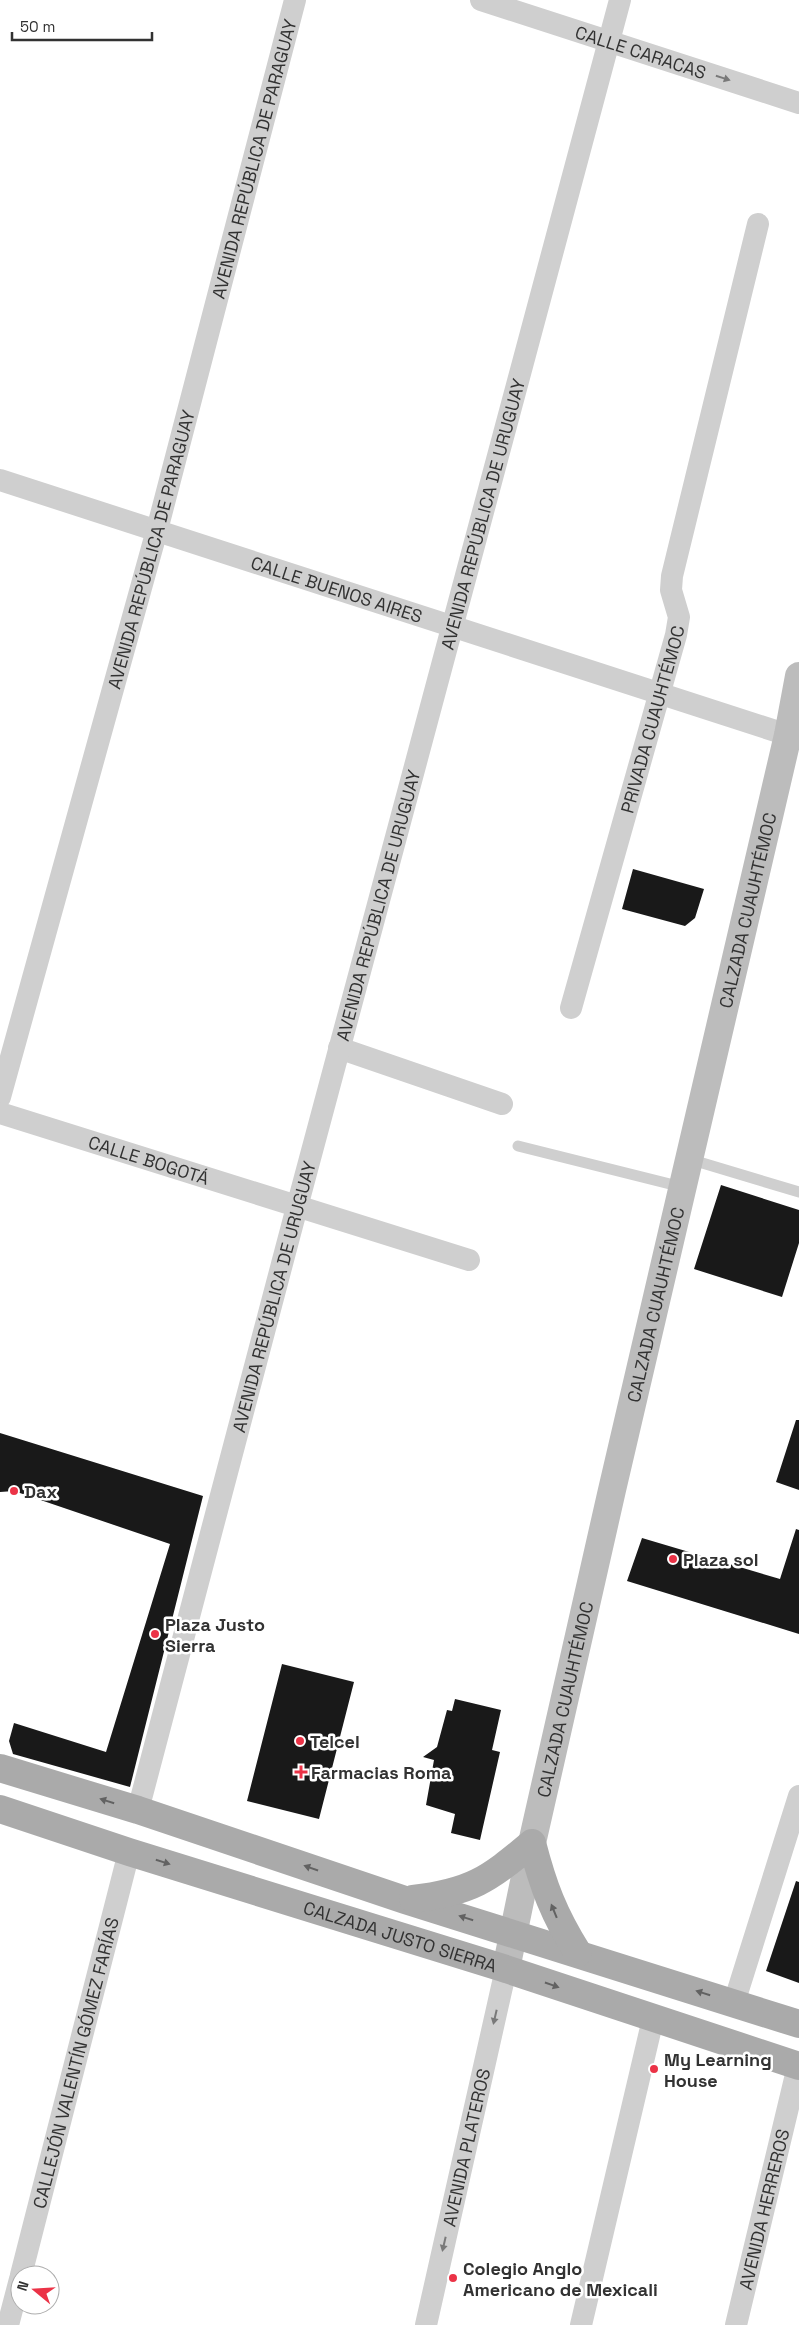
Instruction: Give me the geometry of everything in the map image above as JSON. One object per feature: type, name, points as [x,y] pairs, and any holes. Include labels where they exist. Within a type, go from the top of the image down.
[{"type":"main road","name":"CALZADA CUAUHTÉMOC","points":[[506,1969],[532,1842],[788,735],[799,676]]},
{"type":"main road","name":"CALZADA JUSTO SIERRA","points":[[0,1768],[138,1810],[405,1900],[513,1932],[799,2024]]},
{"type":"main road","points":[[8,1812],[35,1805],[114,1829],[124,1826],[138,1810]]},
{"type":"main road","name":"CALZADA JUSTO SIERRA","points":[[8,1812],[129,1852],[506,1969],[798,2066]]},
{"type":"main road","points":[[405,1900],[442,1895],[467,1888],[503,1868],[532,1842],[542,1882],[557,1919],[578,1953]]},
{"type":"street","name":"AVENIDA REPÚBLICA DE PARAGUAY","points":[[0,1097],[157,530],[295,0]]},
{"type":"street","name":"CALLE CARACAS","points":[[481,0],[610,40],[799,103]]},
{"type":"street","name":"AVENIDA REPÚBLICA DE URUGUAY","points":[[138,1810],[297,1207],[620,0]]},
{"type":"street","name":"PRIVADA CUAUHTÉMOC","points":[[571,1008],[676,635],[679,617],[671,590],[672,576],[758,224]]},
{"type":"street","name":"CALLE BUENOS AIRES","points":[[0,480],[453,625],[788,735]]},
{"type":"street","points":[[340,1048],[502,1104]]},
{"type":"street","name":"CALLE BOGOTÁ","points":[[0,1113],[469,1260]]},
{"type":"street","points":[[734,2003],[799,1796]]},
{"type":"street","name":"CALLEJÓN VALENTÍN GÓMEZ FARÍAS","points":[[24,2265],[129,1852]]},
{"type":"street","name":"AVENIDA PLATEROS","points":[[426,2325],[506,1969]]},
{"type":"street","points":[[581,2325],[653,2019]]},
{"type":"street","name":"AVENIDA HERREROS","points":[[736,2325],[798,2066]]},
{"type":"lane","points":[[518,1146],[682,1187]]},
{"type":"lane","points":[[689,1159],[799,1192]]},
{"type":"building","points":[[633,869],[704,889],[695,918],[685,926],[622,909]]},
{"type":"building","points":[[721,1185],[799,1210],[799,1243],[782,1297],[694,1269]]},
{"type":"building","points":[[796,1420],[799,1420],[799,1490],[776,1482]]},
{"type":"building","name":"Plaza Justo Sierra","points":[[0,1433],[203,1496],[130,1787],[13,1754],[9,1741],[14,1723],[106,1752],[170,1544],[14,1491],[0,1492]]},
{"type":"building","name":"Plaza sol","points":[[796,1529],[799,1530],[799,1634],[627,1581],[642,1538],[780,1579]]},
{"type":"building","name":"Telcel","points":[[282,1664],[354,1682],[319,1819],[247,1801]]},
{"type":"building","points":[[455,1699],[501,1710],[492,1750],[500,1752],[480,1840],[451,1833],[455,1814],[426,1805],[434,1760],[423,1757],[437,1747],[447,1710],[452,1711]]},
{"type":"building","points":[[796,1881],[799,1882],[799,1983],[766,1971]]},
{"type":"place","name":"Dax","points":[[14,1491]]},
{"type":"place","name":"Plaza sol","points":[[673,1559]]},
{"type":"place","name":"Plaza Justo Sierra","points":[[155,1634]]},
{"type":"place","name":"Telcel","points":[[300,1741]]},
{"type":"place","name":"Farmacias Roma","points":[[301,1772]]},
{"type":"place","name":"My Learning House","points":[[654,2069]]},
{"type":"place","name":"Colegio Anglo Americano de Mexicali","points":[[453,2278]]}]
